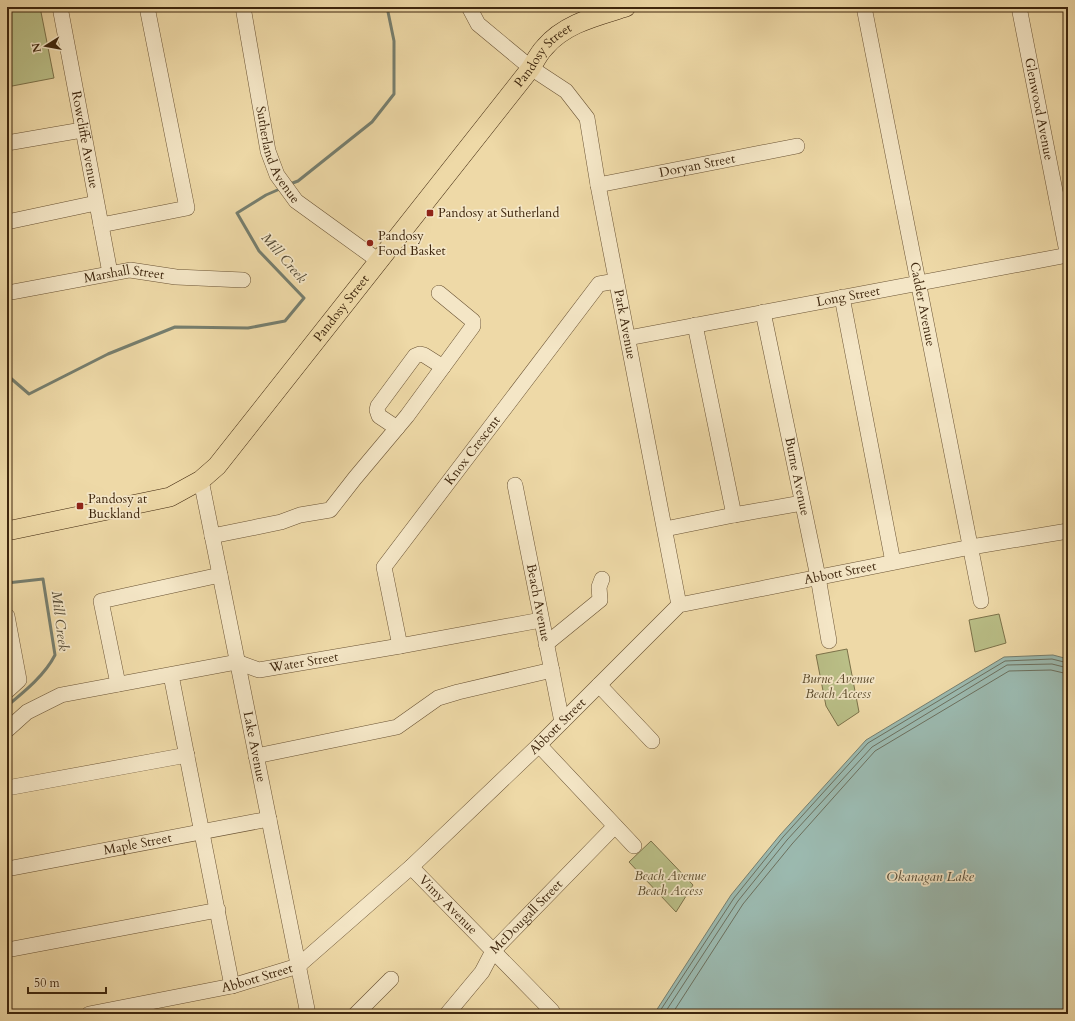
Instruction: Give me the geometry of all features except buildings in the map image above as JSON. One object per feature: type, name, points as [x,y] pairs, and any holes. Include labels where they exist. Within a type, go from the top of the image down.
[{"type":"main road","name":"Pandosy Street","points":[[7,531],[170,497],[201,480],[217,466],[531,68],[544,47],[558,34],[579,23],[626,7]]},
{"type":"street","name":"Rowcliffe Avenue","points":[[60,7],[110,273]]},
{"type":"street","points":[[100,225],[187,208],[147,7]]},
{"type":"street","name":"Sutherland Avenue","points":[[243,7],[268,151],[277,175],[296,201],[379,261]]},
{"type":"street","name":"Park Avenue","points":[[469,7],[478,24],[531,68],[566,91],[587,118],[616,281],[679,606]]},
{"type":"street","name":"Cadder Avenue","points":[[864,7],[982,601]]},
{"type":"street","name":"Glenwood Avenue","points":[[1019,7],[1068,256]]},
{"type":"street","points":[[7,143],[82,130]]},
{"type":"street","name":"Doryan Street","points":[[598,185],[797,146]]},
{"type":"street","points":[[7,222],[96,203]]},
{"type":"street","name":"Long Street","points":[[628,338],[1068,256]]},
{"type":"street","name":"Marshall Street","points":[[7,293],[130,270],[176,277],[243,280]]},
{"type":"street","name":"Knox Crescent","points":[[400,646],[384,567],[599,284],[616,281]]},
{"type":"street","points":[[212,536],[281,522],[300,514],[330,510],[397,428],[473,326],[474,321],[439,293]]},
{"type":"street","points":[[842,297],[893,562]]},
{"type":"street","name":"Burne Avenue","points":[[763,312],[818,577],[829,641]]},
{"type":"street","points":[[695,325],[734,515]]},
{"type":"street","points":[[397,428],[378,416],[378,406],[417,355],[424,355],[443,367]]},
{"type":"street","name":"Lake Avenue","points":[[201,480],[308,1014]]},
{"type":"street","name":"Beach Avenue","points":[[515,485],[562,722]]},
{"type":"street","points":[[665,529],[802,503]]},
{"type":"street","name":"Abbott Street","points":[[89,1014],[232,986],[298,966],[411,867],[539,745],[679,606],[893,562],[1068,531]]},
{"type":"street","points":[[118,684],[102,601],[220,575]]},
{"type":"street","points":[[546,644],[600,600],[599,588],[602,578]]},
{"type":"street","points":[[7,616],[19,680],[7,691]]},
{"type":"street","name":"Water Street","points":[[237,662],[259,670],[541,620]]},
{"type":"street","points":[[7,730],[27,712],[61,695],[237,662]]},
{"type":"street","points":[[256,756],[396,727],[438,698],[552,670]]},
{"type":"street","points":[[171,674],[232,986]]},
{"type":"street","points":[[599,685],[652,741]]},
{"type":"street","points":[[539,745],[634,846]]},
{"type":"street","points":[[7,788],[187,755]]},
{"type":"street","name":"Maple Street","points":[[7,869],[268,819]]},
{"type":"street","name":"McDougall Street","points":[[447,1014],[482,972],[493,951],[615,826]]},
{"type":"street","name":"Vimy Avenue","points":[[411,867],[552,1011]]},
{"type":"street","points":[[7,950],[218,910]]},
{"type":"street","points":[[356,1014],[391,980]]},
{"type":"green space","points":[[7,7],[40,7],[54,78],[7,87]]},
{"type":"green space","points":[[999,614],[1006,643],[975,652],[969,620]]},
{"type":"green space","name":"Burne Avenue Beach Access","points":[[847,649],[859,712],[838,726],[826,706],[816,655]]},
{"type":"green space","name":"Beach Avenue Beach Access","points":[[651,841],[693,885],[676,912],[629,862]]},
{"type":"water","name":"Okanagan Lake","points":[[1053,655],[1068,659],[1068,1014],[654,1014],[731,895],[780,835],[866,740],[1004,657]]},
{"type":"waterway","name":"Mill Creek","points":[[290,184],[298,181],[372,122],[394,94],[394,41],[387,7]]},
{"type":"waterway","name":"Mill Creek","points":[[7,375],[29,394],[108,354],[175,327],[248,328],[285,321],[304,298],[259,251],[237,213],[266,195],[282,188]]},
{"type":"waterway","name":"Mill Creek","points":[[7,583],[43,579],[55,655],[40,676],[7,706]]},
{"type":"place","name":"Pandosy at Sutherland","points":[[430,213]]},
{"type":"place","name":"Pandosy Food Basket","points":[[370,243]]},
{"type":"place","name":"Pandosy at Buckland","points":[[80,506]]}]
